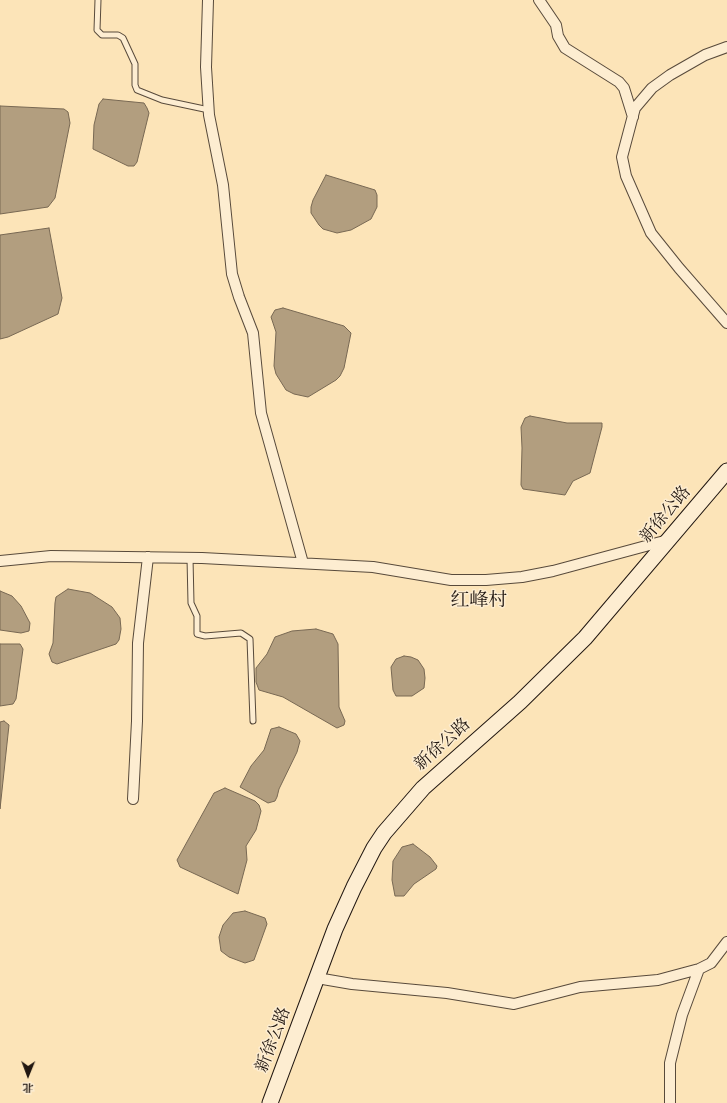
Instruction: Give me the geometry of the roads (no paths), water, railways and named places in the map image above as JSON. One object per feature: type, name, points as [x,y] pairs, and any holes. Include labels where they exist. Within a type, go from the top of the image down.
[{"type":"main road","name":"新徐公路","points":[[270,1103],[335,929],[374,848],[395,818],[434,778],[520,702],[564,660],[605,616],[727,471]]},
{"type":"street","points":[[208,0],[206,67],[209,110],[212,133],[223,185],[232,274],[253,333],[261,413],[303,563]]},
{"type":"street","points":[[539,0],[556,25],[558,36],[565,48],[612,76],[624,88],[633,117]]},
{"type":"street","points":[[727,47],[705,55],[670,75],[652,88],[637,105],[622,157],[626,176],[651,233],[727,323]]},
{"type":"street","points":[[0,561],[45,557],[190,558],[373,567],[451,580],[486,580],[522,577],[553,571],[670,540]]},
{"type":"street","points":[[133,798],[137,721],[138,643],[148,557]]},
{"type":"street","points":[[317,978],[352,984],[447,993],[514,1004],[580,987],[658,980],[711,964],[727,942]]},
{"type":"street","points":[[670,1103],[670,1063],[682,1015],[699,968]]},
{"type":"lane","points":[[98,0],[97,30],[102,35],[118,35],[123,38],[135,64],[135,85],[137,90],[162,100],[209,110]]},
{"type":"lane","points":[[190,558],[190,597],[197,616],[197,634],[205,636],[241,633],[250,639],[253,721]]},
{"type":"district","name":"红峰村","points":[[479,602]]}]
